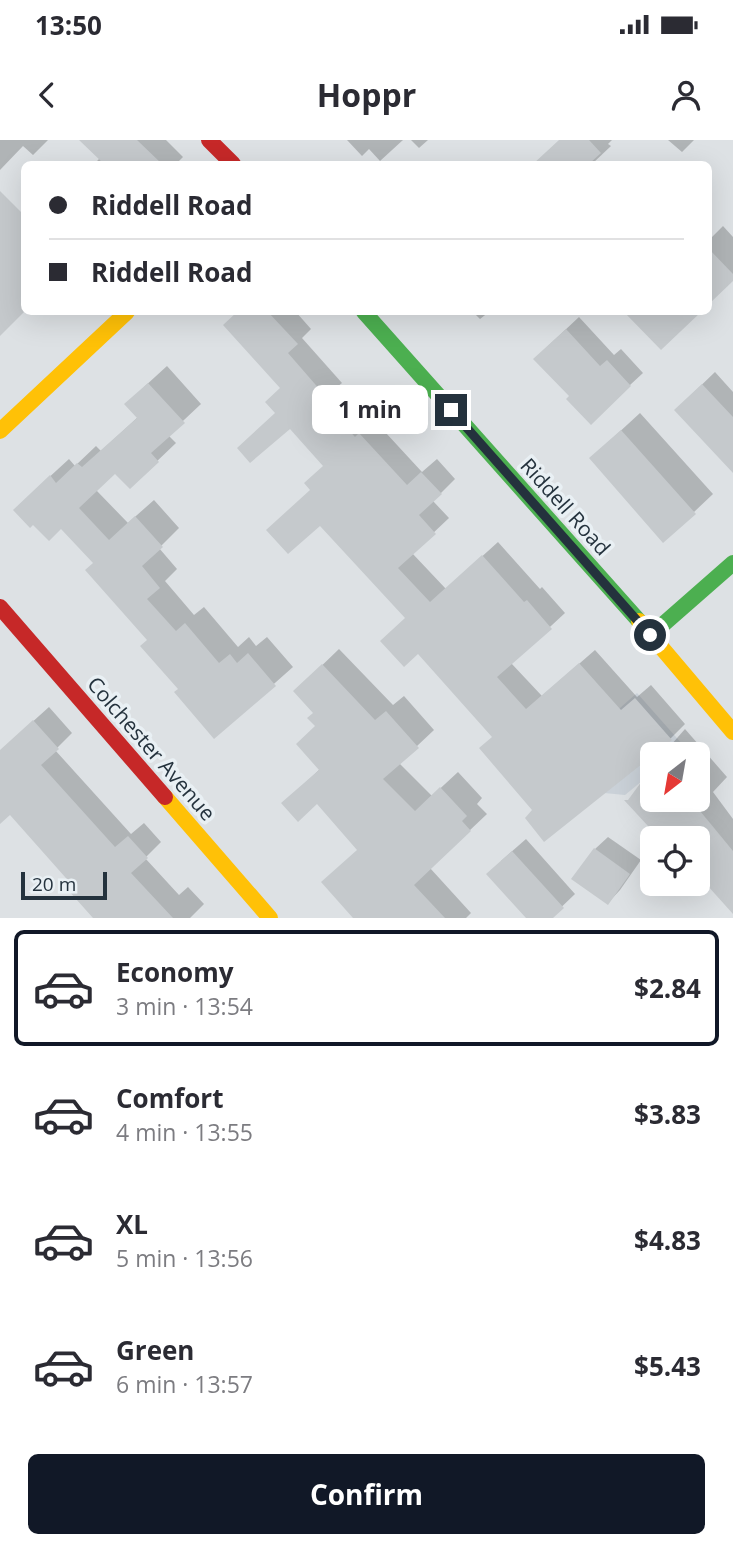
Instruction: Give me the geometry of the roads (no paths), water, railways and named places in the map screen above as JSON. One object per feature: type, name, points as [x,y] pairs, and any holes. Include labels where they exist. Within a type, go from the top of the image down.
[{"type":"street","points":[[209,140],[230,161]]},
{"type":"street","points":[[0,431],[124,315]]},
{"type":"street","name":"Riddell Road","points":[[367,315],[733,732]]},
{"type":"street","points":[[650,635],[733,563]]},
{"type":"street","name":"Colchester Avenue","points":[[0,607],[270,918]]}]
